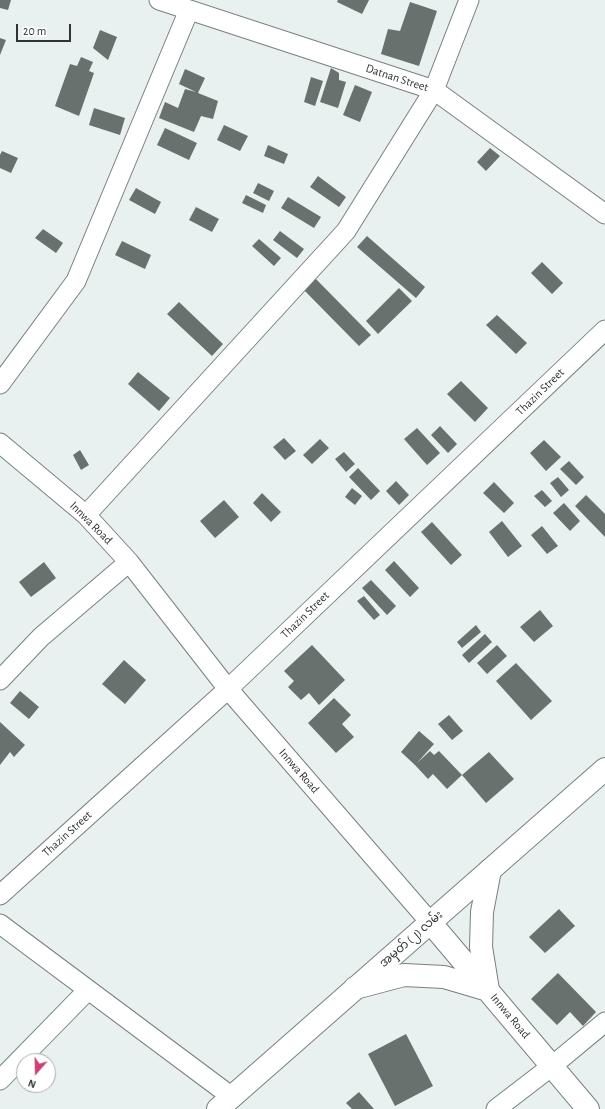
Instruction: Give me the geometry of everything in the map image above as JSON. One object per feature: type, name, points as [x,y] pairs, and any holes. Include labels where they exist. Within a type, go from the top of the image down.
[{"type":"street","points":[[86,515],[346,231],[434,90],[470,0]]},
{"type":"street","points":[[0,384],[76,281],[175,4]]},
{"type":"street","name":"Datnan Street","points":[[175,4],[434,90],[605,214]]},
{"type":"street","name":"Thazin Street","points":[[0,895],[228,689],[605,330]]},
{"type":"street","name":"Innwa Road","points":[[0,443],[86,515],[129,562],[228,689],[430,922],[588,1109]]},
{"type":"street","points":[[0,680],[41,638],[129,562]]},
{"type":"street","name":"အမှတ် (၂) လမ်း","points":[[225,1103],[605,769]]},
{"type":"street","points":[[355,988],[404,976],[444,977],[488,990],[480,947],[482,912],[490,870]]},
{"type":"street","points":[[0,924],[88,990],[225,1103]]},
{"type":"street","points":[[0,1080],[88,990]]},
{"type":"street","points":[[496,1109],[552,1066],[605,1022]]},
{"type":"building","points":[[0,0],[11,0],[8,10],[0,8]]},
{"type":"building","points":[[338,0],[369,0],[362,14],[337,2]]},
{"type":"building","points":[[410,2],[437,11],[419,66],[381,54],[388,29],[400,31]]},
{"type":"building","points":[[100,30],[117,37],[108,60],[93,48]]},
{"type":"building","points":[[0,38],[6,40],[0,55]]},
{"type":"building","points":[[81,57],[93,62],[89,71],[94,73],[79,116],[55,106],[70,64],[77,66]]},
{"type":"building","points":[[331,68],[339,73],[339,80],[346,82],[338,108],[320,102]]},
{"type":"building","points":[[185,69],[205,78],[198,93],[218,101],[213,119],[201,116],[194,132],[159,118],[165,102],[178,108],[185,89],[196,92],[179,84]]},
{"type":"building","points":[[311,77],[323,81],[315,106],[304,102]]},
{"type":"building","points":[[355,85],[372,92],[360,122],[343,115]]},
{"type":"building","points":[[94,108],[125,118],[120,135],[89,125]]},
{"type":"building","points":[[224,125],[248,136],[240,151],[217,140]]},
{"type":"building","points":[[165,128],[197,143],[189,160],[157,145]]},
{"type":"building","points":[[268,145],[288,154],[284,164],[264,156]]},
{"type":"building","points":[[490,148],[500,156],[486,171],[477,162]]},
{"type":"building","points":[[2,151],[18,158],[11,173],[0,168],[0,155]]},
{"type":"building","points":[[318,176],[346,197],[339,207],[310,187]]},
{"type":"building","points":[[258,183],[274,191],[269,201],[253,193]]},
{"type":"building","points":[[136,188],[161,202],[155,214],[129,200]]},
{"type":"building","points":[[246,195],[266,205],[263,213],[242,203]]},
{"type":"building","points":[[288,197],[321,217],[314,228],[281,208]]},
{"type":"building","points":[[196,207],[219,219],[212,232],[189,220]]},
{"type":"building","points":[[43,229],[63,243],[56,253],[35,238]]},
{"type":"building","points":[[280,231],[304,249],[297,258],[273,240]]},
{"type":"building","points":[[367,236],[425,287],[416,298],[357,247]]},
{"type":"building","points":[[259,239],[281,258],[274,266],[252,246]]},
{"type":"building","points":[[122,241],[151,255],[145,269],[115,255]]},
{"type":"building","points":[[542,262],[563,283],[552,294],[531,273]]},
{"type":"building","points":[[314,277],[371,335],[359,346],[302,288]]},
{"type":"building","points":[[399,288],[412,301],[378,334],[366,321]]},
{"type":"building","points":[[179,302],[223,344],[212,356],[167,314]]},
{"type":"building","points":[[497,315],[527,343],[516,354],[486,325]]},
{"type":"building","points":[[138,372],[170,398],[159,411],[128,384]]},
{"type":"building","points":[[461,381],[488,408],[475,422],[447,394]]},
{"type":"building","points":[[440,426],[457,444],[448,453],[431,435]]},
{"type":"building","points":[[417,428],[440,453],[427,465],[404,439]]},
{"type":"building","points":[[284,438],[296,451],[285,460],[273,447]]},
{"type":"building","points":[[320,439],[329,448],[312,464],[303,455]]},
{"type":"building","points":[[544,440],[561,457],[546,471],[530,453]]},
{"type":"building","points":[[80,450],[89,465],[81,470],[73,455]]},
{"type":"building","points":[[344,452],[355,464],[346,472],[335,459]]},
{"type":"building","points":[[569,461],[584,477],[576,485],[560,469]]},
{"type":"building","points":[[358,468],[380,491],[371,500],[349,477]]},
{"type":"building","points":[[558,477],[569,490],[561,497],[550,483]]},
{"type":"building","points":[[396,481],[409,495],[399,505],[386,491]]},
{"type":"building","points":[[494,482],[514,503],[504,513],[483,493]]},
{"type":"building","points":[[352,488],[362,496],[355,505],[345,497]]},
{"type":"building","points":[[542,490],[552,501],[545,507],[534,496]]},
{"type":"building","points":[[262,493],[281,512],[271,522],[253,503]]},
{"type":"building","points":[[586,495],[605,514],[605,537],[575,506]]},
{"type":"building","points":[[224,500],[239,517],[215,538],[200,521]]},
{"type":"building","points":[[564,503],[580,521],[570,531],[553,513]]},
{"type":"building","points":[[502,521],[522,546],[508,557],[489,532]]},
{"type":"building","points":[[432,522],[462,555],[451,565],[421,532]]},
{"type":"building","points":[[542,526],[558,546],[547,554],[531,535]]},
{"type":"building","points":[[394,561],[419,588],[410,597],[385,570]]},
{"type":"building","points":[[44,562],[56,578],[31,597],[19,582]]},
{"type":"building","points":[[371,580],[396,606],[387,615],[362,588]]},
{"type":"building","points":[[364,596],[380,615],[374,620],[357,601]]},
{"type":"building","points":[[540,610],[553,626],[534,642],[520,627]]},
{"type":"building","points":[[476,625],[481,632],[462,648],[457,642]]},
{"type":"building","points":[[485,634],[492,642],[469,663],[462,655]]},
{"type":"building","points":[[312,645],[345,680],[319,705],[309,693],[301,700],[288,687],[294,681],[284,671]]},
{"type":"building","points":[[497,645],[507,656],[487,674],[477,663]]},
{"type":"building","points":[[124,660],[146,680],[125,704],[102,684]]},
{"type":"building","points":[[516,663],[552,701],[531,720],[496,681]]},
{"type":"building","points":[[20,691],[39,707],[29,719],[10,703]]},
{"type":"building","points":[[334,698],[351,715],[342,724],[354,737],[336,753],[308,723]]},
{"type":"building","points":[[449,715],[463,731],[452,740],[438,724]]},
{"type":"building","points":[[0,722],[25,745],[14,757],[10,752],[0,765]]},
{"type":"building","points":[[419,731],[434,744],[417,763],[430,751],[434,755],[439,751],[462,775],[447,789],[433,774],[428,779],[401,752]]},
{"type":"building","points":[[489,752],[514,779],[486,803],[462,775]]},
{"type":"building","points":[[559,909],[575,926],[545,953],[529,937]]},
{"type":"building","points":[[558,973],[596,1012],[583,1026],[570,1012],[557,1025],[531,999]]},
{"type":"building","points":[[406,1034],[433,1086],[395,1106],[368,1054]]},
{"type":"building","points":[[359,1092],[374,1109],[352,1109],[346,1103]]}]
